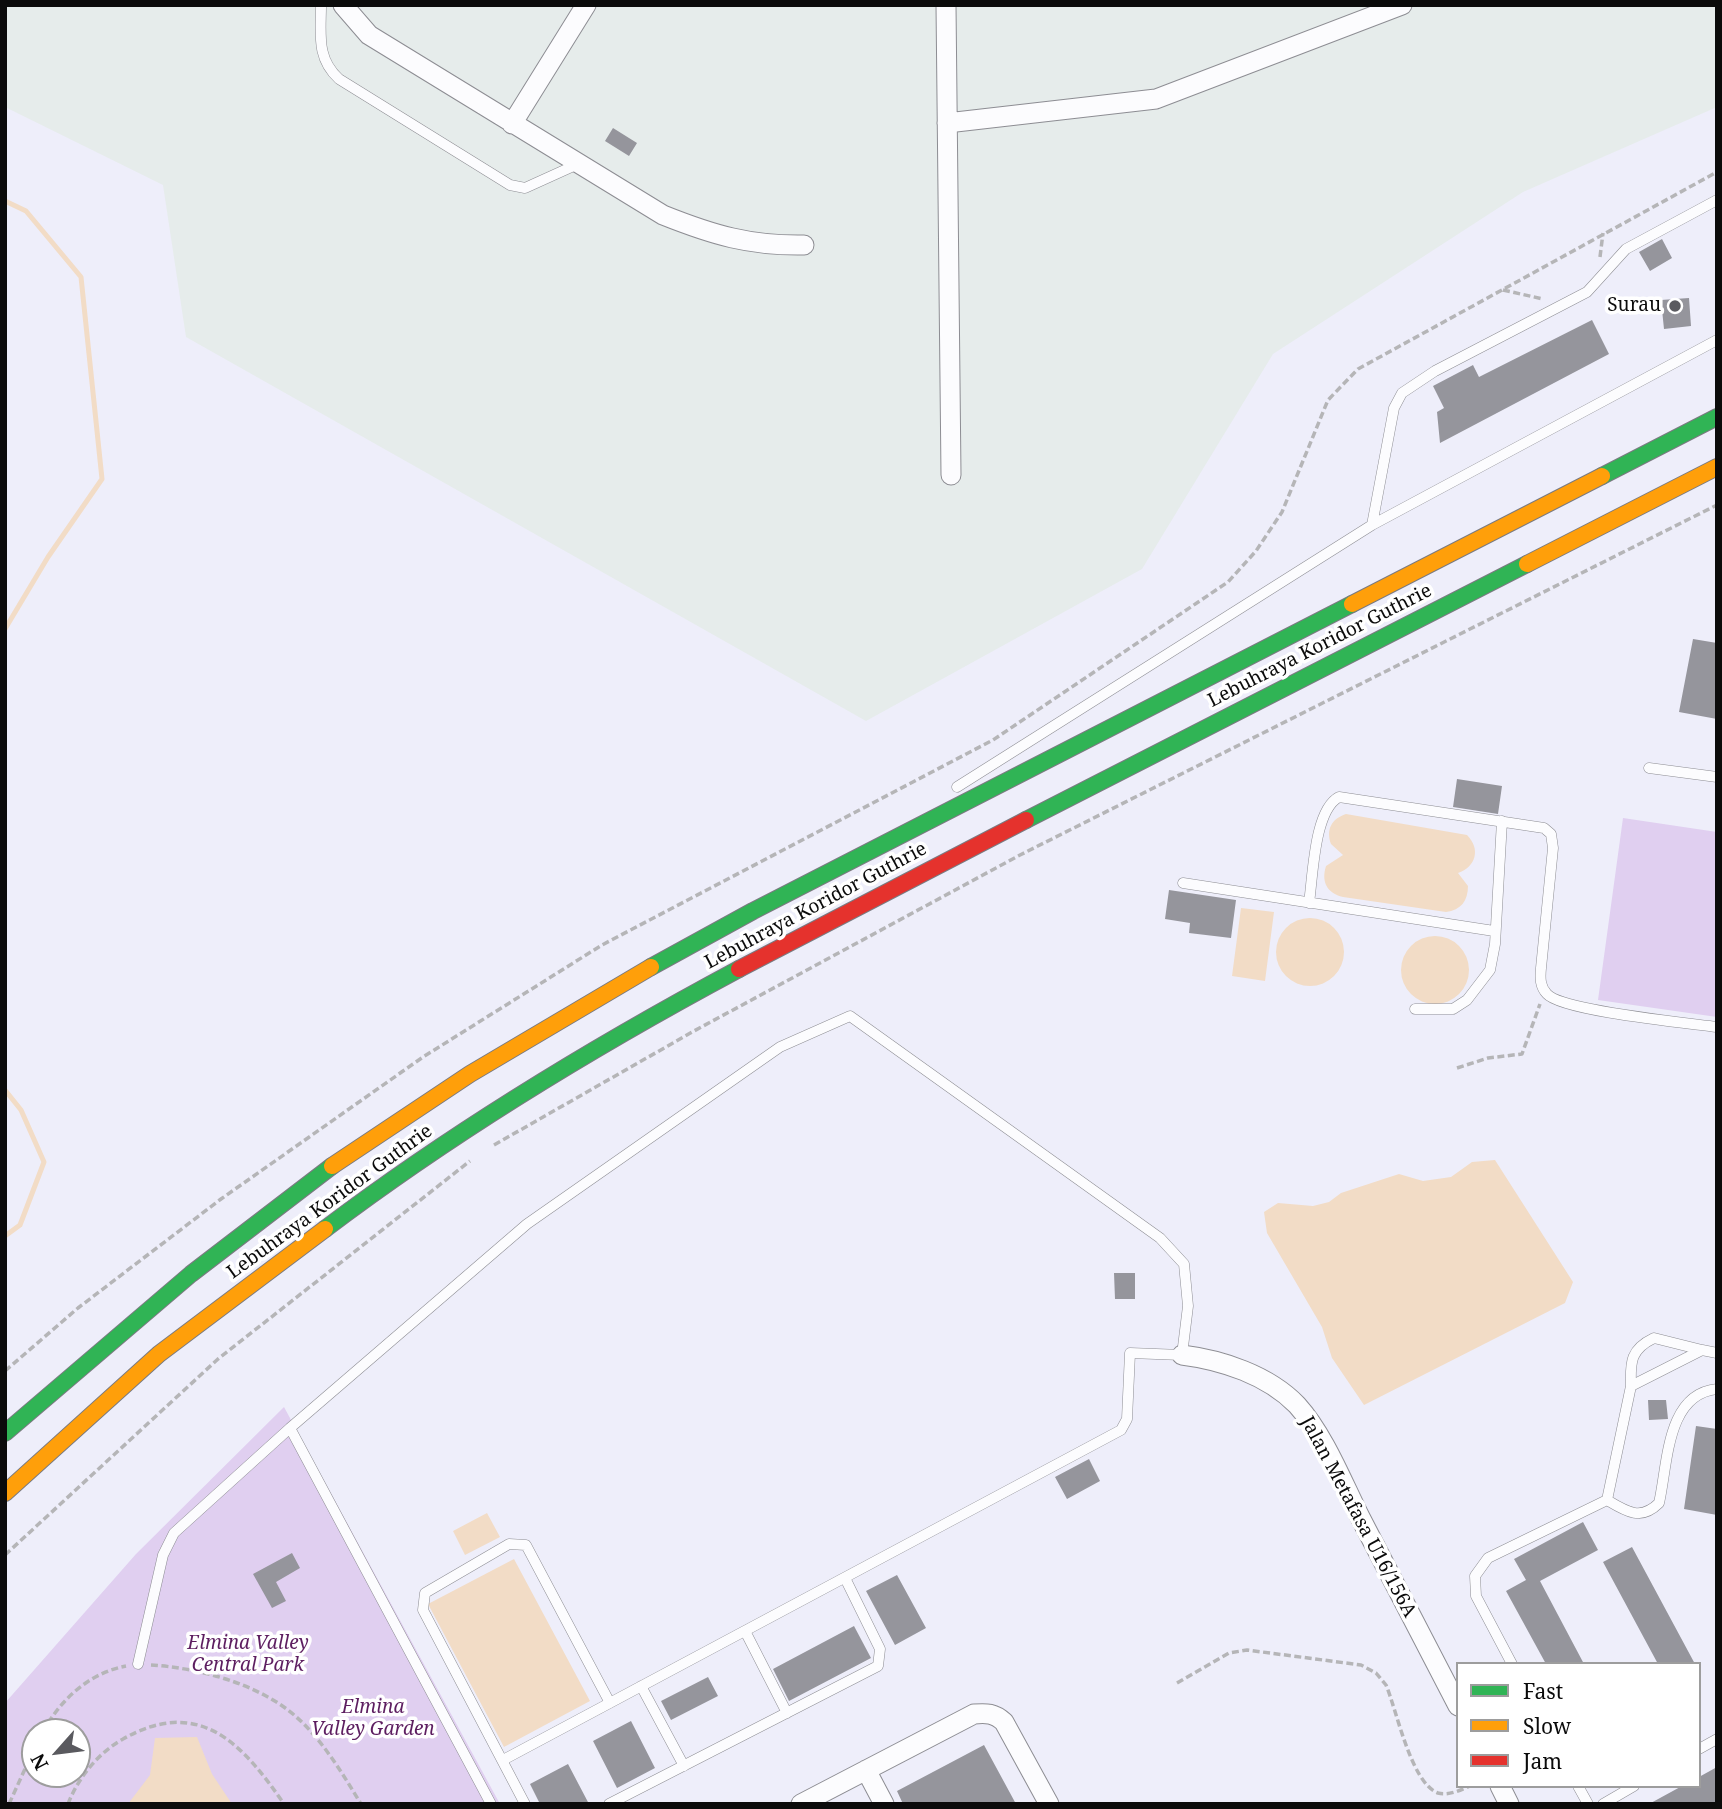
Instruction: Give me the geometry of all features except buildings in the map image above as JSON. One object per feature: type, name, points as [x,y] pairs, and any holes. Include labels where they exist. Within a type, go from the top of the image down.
[{"type":"highway","name":"Lebuhraya Koridor Guthrie","points":[[5,1433],[135,1319],[306,1184],[464,1077],[624,981],[753,911],[1717,417]]},
{"type":"highway","name":"Lebuhraya Koridor Guthrie","points":[[5,1493],[159,1354],[331,1223],[505,1103],[646,1019],[886,891],[1717,467]]},
{"type":"highway","points":[[5,1425],[25,1416]]},
{"type":"street","points":[[342,5],[369,36],[663,215],[713,235],[763,246],[804,245]]},
{"type":"street","points":[[512,124],[586,5]]},
{"type":"street","points":[[946,5],[951,475]]},
{"type":"street","points":[[947,122],[1156,99],[1402,5]]},
{"type":"street","name":"Jalan Metafasa U16/156A","points":[[1182,1355],[1233,1367],[1266,1382],[1296,1405],[1342,1483],[1456,1702]]},
{"type":"street","points":[[802,1804],[974,1714],[995,1714],[1013,1734],[1049,1804]]},
{"type":"street","points":[[866,1770],[884,1804]]},
{"type":"street","points":[[1501,1788],[1509,1804]]},
{"type":"lane","points":[[321,5],[321,41],[327,68],[339,79],[510,185],[525,188],[578,164]]},
{"type":"lane","points":[[1372,525],[1394,408],[1402,393],[1435,371],[1587,292],[1626,249],[1717,200]]},
{"type":"lane","points":[[951,790],[1372,525],[1717,340]]},
{"type":"lane","points":[[1649,768],[1717,776]]},
{"type":"lane","points":[[1309,903],[1321,819],[1333,800],[1339,797],[1545,828],[1552,839],[1540,981],[1545,992],[1554,1000],[1583,1007],[1717,1027]]},
{"type":"lane","points":[[1415,1009],[1453,1009],[1468,1000],[1490,970],[1503,821]]},
{"type":"lane","points":[[753,911],[893,826]]},
{"type":"lane","points":[[1183,883],[1494,931]]},
{"type":"lane","points":[[138,1664],[163,1555],[174,1533],[290,1428],[527,1224],[780,1047],[850,1016],[1160,1238],[1184,1264],[1188,1306],[1182,1355],[1130,1353],[1127,1419],[1121,1430],[503,1760]]},
{"type":"lane","points":[[1607,1500],[1631,1386],[1632,1356],[1636,1348],[1654,1338],[1717,1353]]},
{"type":"lane","points":[[1631,1386],[1702,1350]]},
{"type":"lane","points":[[1607,1500],[1630,1513],[1644,1514],[1659,1503],[1678,1413],[1698,1394],[1717,1389]]},
{"type":"lane","points":[[290,1428],[491,1804]]},
{"type":"lane","points":[[1511,1662],[1476,1596],[1475,1576],[1488,1558],[1607,1500]]},
{"type":"lane","points":[[525,1804],[422,1605],[425,1593],[509,1544],[521,1543],[530,1550],[610,1703]]},
{"type":"lane","points":[[610,1804],[873,1670],[880,1661],[880,1649],[845,1578]]},
{"type":"lane","points":[[745,1631],[788,1713]]},
{"type":"lane","points":[[641,1686],[684,1766]]},
{"type":"lane","points":[[1701,1748],[1717,1739]]},
{"type":"lane","points":[[1579,1788],[1588,1804]]},
{"type":"lane","points":[[1603,1804],[1631,1788]]},
{"type":"path","points":[[5,1371],[78,1308],[221,1199],[423,1057],[602,945],[993,740],[1228,582],[1256,551],[1282,512],[1328,400],[1359,369],[1717,172]]},
{"type":"path","points":[[1501,289],[1565,304]]},
{"type":"path","points":[[483,1151],[694,1031],[1020,855],[1717,505]]},
{"type":"path","points":[[1457,1068],[1488,1058],[1521,1054],[1545,992]]},
{"type":"path","points":[[5,1555],[218,1359],[472,1159]]},
{"type":"path","points":[[1177,1683],[1229,1653],[1247,1650],[1361,1665],[1376,1673],[1386,1685],[1423,1781],[1438,1793],[1451,1793],[1465,1788]]},
{"type":"path","points":[[51,1718],[78,1688],[112,1669],[138,1664],[162,1665],[230,1681],[288,1710],[326,1752],[361,1804]]},
{"type":"path","points":[[68,1804],[86,1771],[114,1744],[147,1726],[168,1721],[205,1726],[230,1739],[249,1757],[284,1804]]},
{"type":"path","points":[[9,1804],[21,1778]]},
{"type":"shaded area","points":[[5,5],[1717,5],[1717,107],[1523,192],[1273,354],[1142,569],[866,721],[186,337],[163,185],[5,107]]},
{"type":"shaded area","points":[[1346,814],[1467,835],[1475,852],[1469,866],[1458,873],[1468,886],[1463,904],[1446,912],[1343,897],[1329,890],[1325,882],[1326,866],[1343,855],[1331,844],[1330,830],[1333,822]]},
{"type":"shaded area","points":[[1241,908],[1274,912],[1265,981],[1232,976]]},
{"type":"shaded area","points":[[1310,918],[1323,921],[1334,928],[1341,939],[1344,952],[1341,965],[1334,976],[1323,983],[1310,986],[1297,983],[1286,976],[1279,965],[1276,952],[1279,939],[1286,928],[1297,921]]},
{"type":"shaded area","points":[[1435,936],[1448,939],[1459,946],[1466,957],[1469,970],[1466,983],[1459,994],[1448,1001],[1435,1004],[1422,1001],[1411,994],[1404,983],[1401,970],[1404,957],[1411,946],[1422,939]]},
{"type":"shaded area","points":[[1495,1160],[1573,1282],[1565,1303],[1364,1405],[1332,1358],[1322,1327],[1267,1233],[1264,1212],[1278,1203],[1313,1206],[1329,1202],[1341,1193],[1399,1174],[1423,1181],[1451,1177],[1472,1162]]},
{"type":"shaded area","points":[[487,1513],[500,1537],[465,1555],[453,1531]]},
{"type":"shaded area","points":[[514,1559],[590,1701],[504,1747],[428,1604]]},
{"type":"shaded area","points":[[197,1737],[212,1774],[232,1804],[128,1804],[150,1775],[155,1738]]},
{"type":"green space","points":[[1623,818],[1717,832],[1717,1017],[1598,1000]]},
{"type":"green space","name":"Elmina Valley Central Park","points":[[284,1407],[500,1804],[5,1804],[5,1703],[136,1554]]},
{"type":"waterway","points":[[5,201],[26,211],[81,277],[102,479],[48,557],[5,629]]},
{"type":"waterway","points":[[5,1090],[21,1110],[44,1162],[20,1225],[5,1236]]},
{"type":"traffic: fast","points":[[1602,476],[1717,417]]},
{"type":"traffic: fast","points":[[1026,820],[1527,564]]},
{"type":"traffic: fast","points":[[651,967],[753,911],[1352,604]]},
{"type":"traffic: fast","points":[[325,1229],[425,1157],[527,1091],[632,1028],[739,969]]},
{"type":"traffic: fast","points":[[5,1433],[191,1274],[332,1166]]},
{"type":"traffic: slow","points":[[1527,564],[1717,467]]},
{"type":"traffic: slow","points":[[1352,604],[1602,476]]},
{"type":"traffic: slow","points":[[332,1166],[470,1074],[651,967]]},
{"type":"traffic: slow","points":[[5,1493],[159,1354],[325,1229]]},
{"type":"traffic: jam","points":[[739,969],[1026,820]]},
{"type":"place","name":"Surau","points":[[1675,306]]},
{"type":"park label","name":"Elmina Valley Garden","points":[[373,1719]]}]
